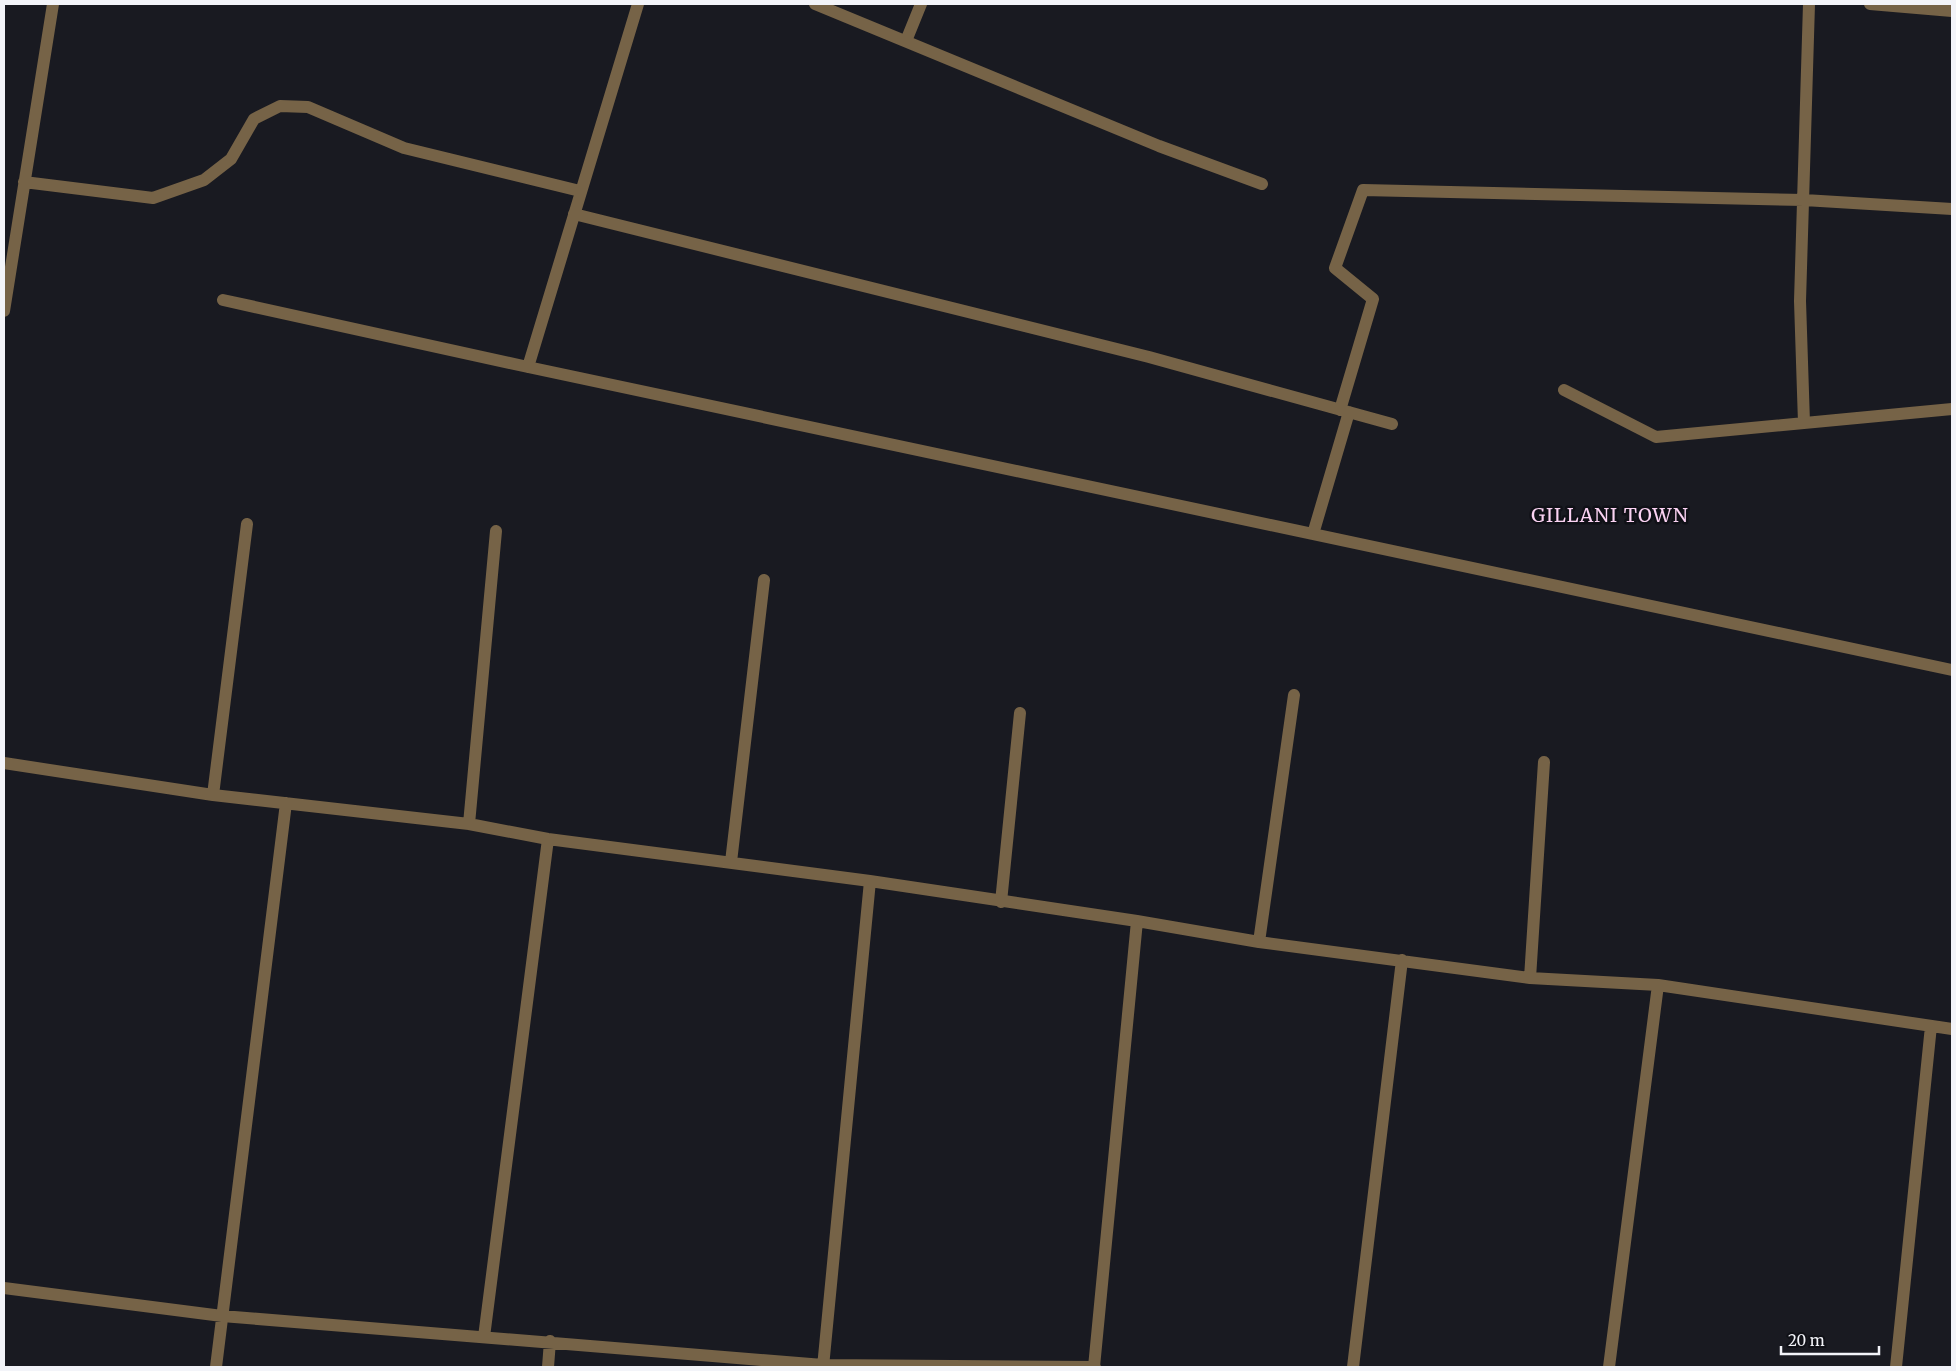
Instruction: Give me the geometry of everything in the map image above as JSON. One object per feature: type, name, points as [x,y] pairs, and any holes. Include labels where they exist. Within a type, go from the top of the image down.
[{"type":"street","points":[[4,311],[53,4]]},
{"type":"street","points":[[528,367],[638,4]]},
{"type":"street","points":[[815,4],[1159,146],[1262,184]]},
{"type":"street","points":[[906,41],[921,4]]},
{"type":"street","points":[[1804,423],[1800,301],[1809,4]]},
{"type":"street","points":[[1870,4],[1952,11]]},
{"type":"street","points":[[24,182],[153,198],[204,180],[231,158],[254,119],[280,106],[308,107],[404,148],[580,192]]},
{"type":"street","points":[[1313,534],[1373,298],[1335,268],[1363,190],[1804,200],[1952,209]]},
{"type":"street","points":[[574,214],[1149,357],[1392,424]]},
{"type":"street","points":[[223,300],[528,367],[1952,670]]},
{"type":"street","points":[[1564,390],[1656,437],[1952,409]]},
{"type":"street","points":[[213,795],[247,524]]},
{"type":"street","points":[[469,824],[496,531]]},
{"type":"street","points":[[731,862],[764,580]]},
{"type":"street","points":[[1259,942],[1294,695]]},
{"type":"street","points":[[1001,902],[1020,713]]},
{"type":"street","points":[[1530,978],[1544,762]]},
{"type":"street","points":[[4,763],[213,795],[469,824],[548,839],[870,881],[1137,921],[1259,942],[1530,978],[1658,985],[1952,1029]]},
{"type":"street","points":[[216,1367],[286,803]]},
{"type":"street","points":[[484,1337],[548,839]]},
{"type":"street","points":[[823,1366],[870,881]]},
{"type":"street","points":[[4,1288],[222,1316],[550,1341],[823,1366],[1094,1367],[1137,921]]},
{"type":"street","points":[[1353,1367],[1402,960]]},
{"type":"street","points":[[1609,1367],[1658,985]]},
{"type":"street","points":[[1896,1367],[1931,1026]]},
{"type":"street","points":[[548,1367],[550,1341]]},
{"type":"district","name":"GILLANI TOWN","points":[[1610,515]]}]
